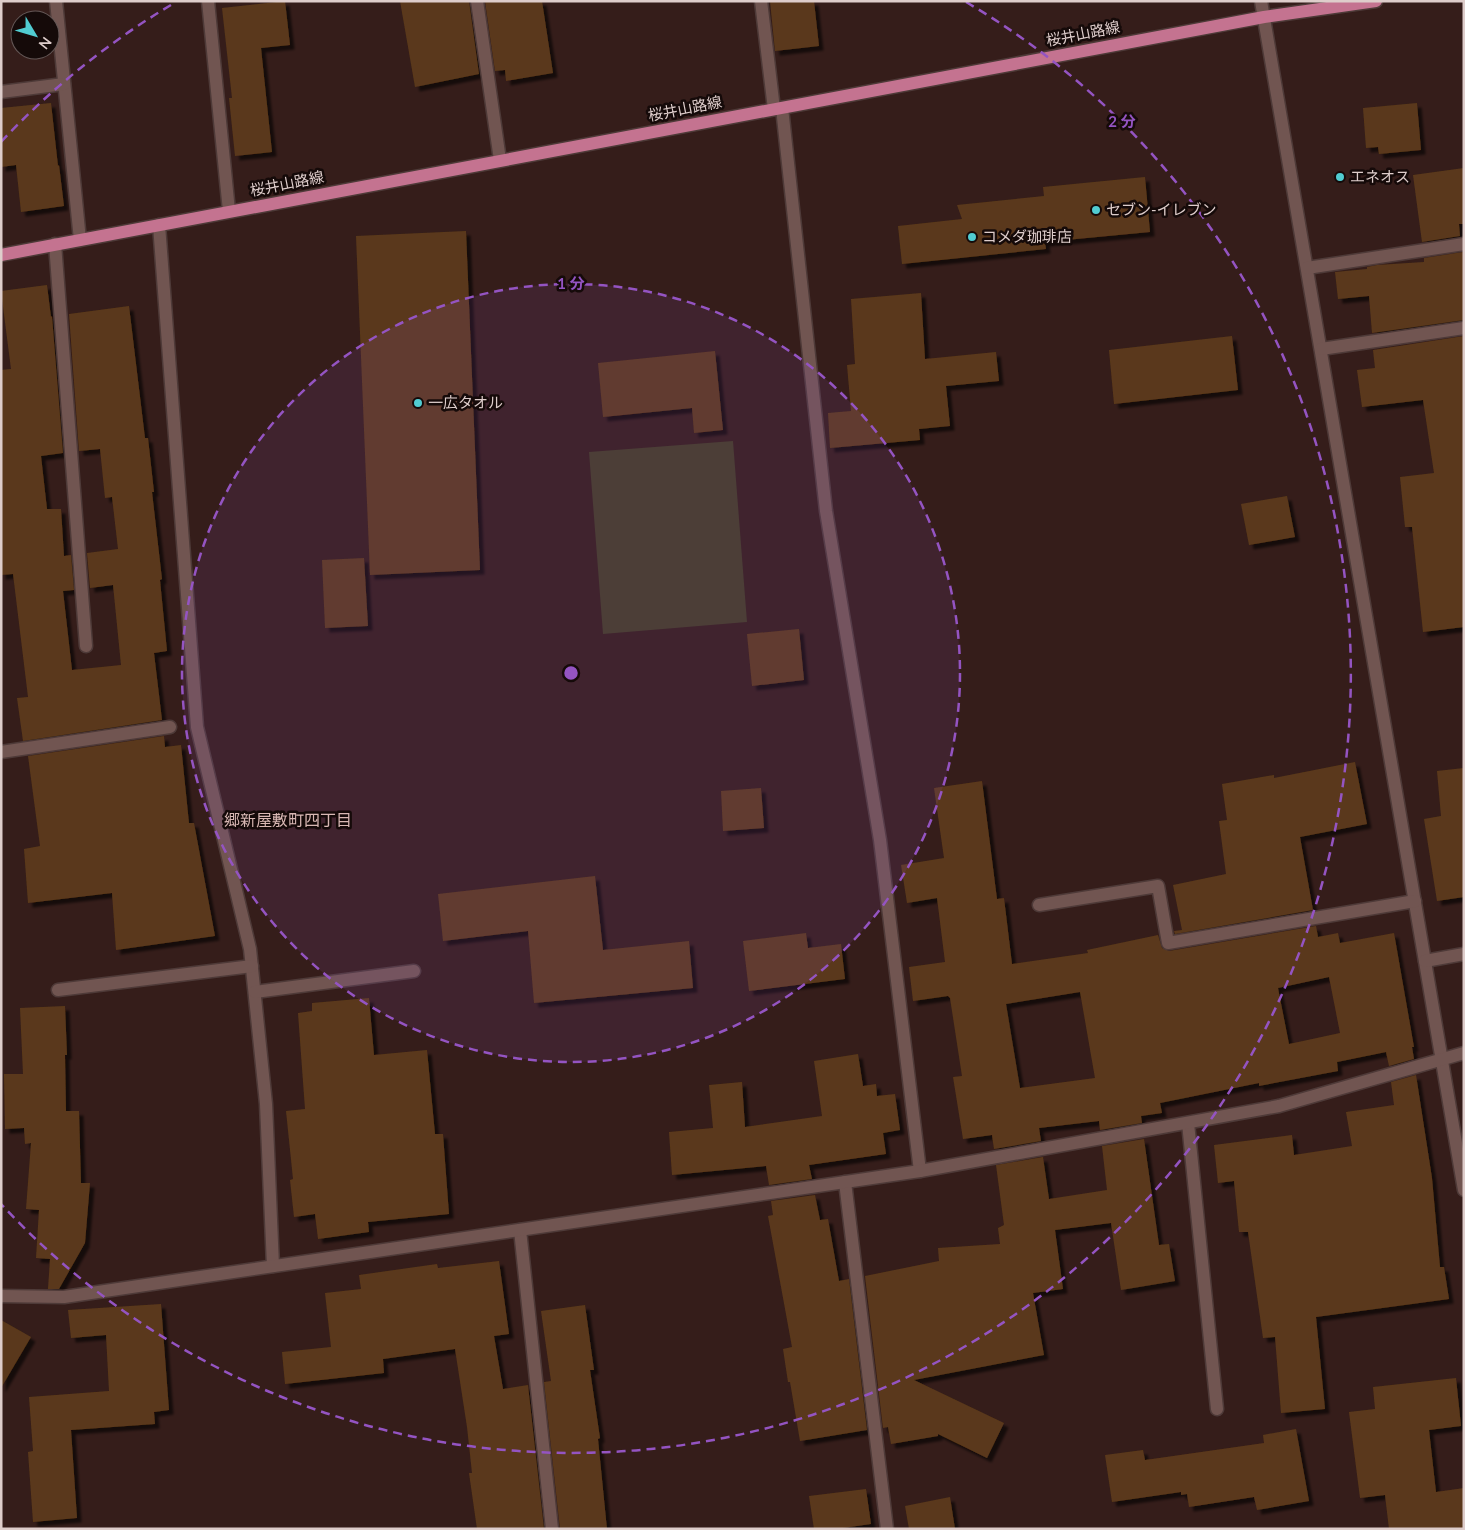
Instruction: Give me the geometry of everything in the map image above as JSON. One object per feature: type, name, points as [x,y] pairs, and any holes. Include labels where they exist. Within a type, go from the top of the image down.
[{"type":"main road","name":"桜井山路線","points":[[1,254],[1264,17],[1376,1]]},
{"type":"street","points":[[56,1],[80,240]]},
{"type":"street","points":[[208,1],[229,211]]},
{"type":"street","points":[[477,1],[500,160]]},
{"type":"street","points":[[761,1],[778,108],[826,511],[880,840],[920,1171]]},
{"type":"street","points":[[1261,1],[1464,1190]]},
{"type":"street","points":[[1,92],[64,84]]},
{"type":"street","points":[[159,225],[197,727],[250,949],[266,1104],[273,1266]]},
{"type":"street","points":[[55,244],[86,646]]},
{"type":"street","points":[[1307,268],[1464,244]]},
{"type":"street","points":[[1321,349],[1464,328]]},
{"type":"street","points":[[1,752],[170,727]]},
{"type":"street","points":[[1039,905],[1158,886],[1168,943],[1415,901]]},
{"type":"street","points":[[1425,961],[1464,954]]},
{"type":"street","points":[[58,990],[252,966]]},
{"type":"street","points":[[255,992],[414,971]]},
{"type":"street","points":[[1,1296],[64,1296],[920,1171],[1279,1106],[1464,1054]]},
{"type":"street","points":[[1188,1123],[1217,1409]]},
{"type":"street","points":[[845,1182],[887,1529]]},
{"type":"street","points":[[520,1230],[552,1529]]},
{"type":"shaded area","points":[[733,441],[747,622],[603,634],[589,452]]},
{"type":"building","points":[[285,1],[290,45],[261,48],[272,152],[235,156],[229,98],[232,98],[222,8]]},
{"type":"building","points":[[400,1],[469,1],[479,74],[415,87]]},
{"type":"building","points":[[485,1],[542,1],[553,73],[506,81],[505,70],[495,71]]},
{"type":"building","points":[[770,1],[814,1],[819,46],[775,51]]},
{"type":"building","points":[[51,103],[64,206],[21,212],[16,165],[1,167],[1,108]]},
{"type":"building","points":[[1417,103],[1421,150],[1379,154],[1378,147],[1366,148],[1363,108]]},
{"type":"building","points":[[1464,168],[1464,224],[1459,224],[1460,236],[1422,242],[1413,175]]},
{"type":"building","points":[[1145,177],[1150,232],[1045,242],[1046,249],[902,264],[898,226],[962,219],[957,205],[1044,196],[1043,187]]},
{"type":"building","name":"一広タオル","points":[[466,231],[480,570],[370,575],[356,236]]},
{"type":"building","points":[[1463,252],[1464,320],[1372,333],[1369,296],[1338,299],[1335,272],[1367,269],[1367,267],[1377,265],[1424,262],[1424,258]]},
{"type":"building","points":[[47,285],[52,316],[63,453],[41,456],[47,509],[61,509],[64,556],[71,555],[74,590],[63,591],[72,670],[121,665],[113,585],[90,588],[87,553],[118,549],[112,497],[105,498],[100,449],[79,451],[69,314],[129,306],[145,438],[148,438],[154,492],[152,492],[162,579],[160,580],[167,651],[154,653],[162,720],[23,741],[17,698],[28,697],[13,574],[1,575],[1,370],[11,369],[1,291]]},
{"type":"building","points":[[921,293],[925,359],[996,352],[999,381],[946,386],[950,426],[919,429],[920,440],[830,448],[828,413],[851,411],[847,365],[855,364],[851,299]]},
{"type":"building","points":[[1232,336],[1238,390],[1114,404],[1109,350]]},
{"type":"building","points":[[1464,336],[1464,627],[1423,632],[1412,527],[1405,527],[1400,477],[1434,473],[1423,400],[1362,407],[1357,370],[1375,368],[1373,350]]},
{"type":"building","points":[[715,351],[723,430],[694,433],[692,408],[603,417],[598,363]]},
{"type":"building","points":[[1287,496],[1295,537],[1249,545],[1241,504]]},
{"type":"building","points":[[364,558],[368,626],[325,628],[322,560]]},
{"type":"building","points":[[799,629],[804,680],[752,686],[747,634]]},
{"type":"building","points":[[164,736],[165,747],[181,745],[189,823],[194,823],[215,936],[116,950],[112,893],[28,903],[24,849],[40,846],[28,756]]},
{"type":"building","points":[[1355,762],[1367,824],[1300,837],[1313,910],[1175,934],[1174,931],[1182,930],[1173,885],[1226,874],[1219,821],[1227,820],[1222,784],[1274,775],[1274,778]]},
{"type":"building","points":[[1464,768],[1464,897],[1437,901],[1424,819],[1441,816],[1437,771]]},
{"type":"building","points":[[982,781],[997,899],[1004,898],[1012,964],[1088,953],[1087,950],[1158,935],[1162,948],[1169,951],[1316,926],[1318,937],[1338,933],[1340,943],[1394,933],[1414,1047],[1412,1047],[1414,1059],[1389,1066],[1386,1052],[1337,1062],[1338,1071],[1259,1086],[1259,1083],[1160,1103],[1162,1113],[1141,1116],[1142,1123],[1100,1130],[1099,1121],[1039,1128],[1041,1141],[994,1149],[992,1135],[963,1139],[953,1077],[962,1076],[950,998],[948,996],[913,1001],[909,967],[945,962],[937,898],[907,903],[901,865],[944,858],[934,788]],"holes":[[[1329,977],[1340,1033],[1289,1044],[1278,988]],[[1080,992],[1095,1078],[1020,1088],[1006,1004]]]},
{"type":"building","points":[[761,788],[764,828],[723,831],[721,791]]},
{"type":"building","points":[[595,876],[603,950],[689,941],[693,988],[534,1003],[528,931],[443,941],[438,894]]},
{"type":"building","points":[[806,933],[808,948],[841,944],[845,979],[749,991],[743,941]]},
{"type":"building","points":[[369,998],[374,1055],[427,1050],[435,1134],[443,1134],[449,1214],[368,1222],[369,1232],[318,1239],[315,1214],[294,1217],[290,1180],[293,1179],[286,1111],[305,1109],[298,1013],[312,1011],[312,1003]]},
{"type":"building","points":[[65,1006],[67,1055],[65,1055],[66,1111],[79,1111],[81,1183],[90,1183],[85,1243],[59,1289],[48,1289],[50,1259],[36,1258],[39,1210],[26,1209],[31,1143],[25,1144],[24,1128],[5,1129],[4,1074],[23,1074],[20,1008]]},
{"type":"building","points":[[858,1054],[863,1086],[876,1084],[877,1096],[895,1094],[900,1130],[883,1133],[886,1154],[809,1165],[812,1179],[769,1185],[766,1166],[672,1175],[669,1132],[713,1128],[709,1085],[742,1082],[745,1127],[822,1116],[814,1061]]},
{"type":"building","points":[[1416,1075],[1432,1178],[1440,1267],[1444,1267],[1449,1299],[1316,1317],[1325,1409],[1281,1413],[1275,1337],[1263,1338],[1248,1232],[1239,1232],[1234,1181],[1218,1183],[1214,1145],[1292,1135],[1294,1155],[1352,1146],[1346,1112],[1394,1105],[1391,1082]]},
{"type":"building","points":[[1144,1139],[1159,1245],[1169,1244],[1175,1281],[1121,1290],[1111,1223],[1055,1230],[1063,1289],[1033,1293],[1044,1355],[914,1380],[1004,1423],[987,1458],[938,1434],[938,1436],[891,1444],[888,1427],[883,1428],[865,1276],[939,1261],[938,1248],[1000,1244],[998,1228],[1004,1225],[996,1165],[1043,1157],[1049,1199],[1107,1190],[1102,1146]]},
{"type":"building","points":[[815,1195],[820,1220],[828,1219],[839,1281],[849,1279],[867,1430],[800,1441],[783,1349],[792,1347],[768,1216],[773,1215],[771,1201]]},
{"type":"building","points":[[499,1261],[509,1334],[494,1336],[503,1389],[528,1385],[544,1529],[477,1529],[469,1473],[472,1473],[467,1427],[455,1349],[383,1359],[384,1373],[285,1384],[282,1352],[331,1347],[325,1293],[361,1289],[359,1275],[437,1264],[438,1268]]},
{"type":"building","points":[[161,1304],[169,1410],[154,1412],[155,1424],[71,1430],[77,1518],[33,1522],[28,1452],[33,1451],[29,1397],[109,1391],[106,1335],[71,1338],[68,1310]]},
{"type":"building","points":[[585,1305],[594,1370],[590,1370],[600,1438],[598,1439],[607,1529],[560,1529],[544,1382],[551,1381],[541,1311]]},
{"type":"building","points":[[1,1320],[31,1337],[1,1388]]},
{"type":"building","points":[[1456,1378],[1461,1426],[1429,1430],[1436,1492],[1464,1488],[1464,1529],[1389,1529],[1385,1495],[1360,1498],[1349,1412],[1375,1409],[1373,1387]]},
{"type":"building","points":[[1296,1429],[1309,1501],[1257,1510],[1254,1497],[1189,1507],[1187,1494],[1181,1495],[1181,1492],[1112,1502],[1105,1455],[1143,1450],[1145,1460],[1264,1443],[1263,1435]]},
{"type":"building","points":[[866,1489],[871,1524],[836,1529],[814,1529],[809,1496]]},
{"type":"building","points":[[950,1497],[955,1529],[909,1529],[905,1506]]},
{"type":"place","name":"エネオス","points":[[1340,177]]},
{"type":"place","name":"セブン-イレブン","points":[[1096,210]]},
{"type":"place","name":"コメダ珈琲店","points":[[972,237]]},
{"type":"place","name":"一広タオル","points":[[418,403]]},
{"type":"district","name":"郷新屋敷町四丁目","points":[[288,820]]}]
